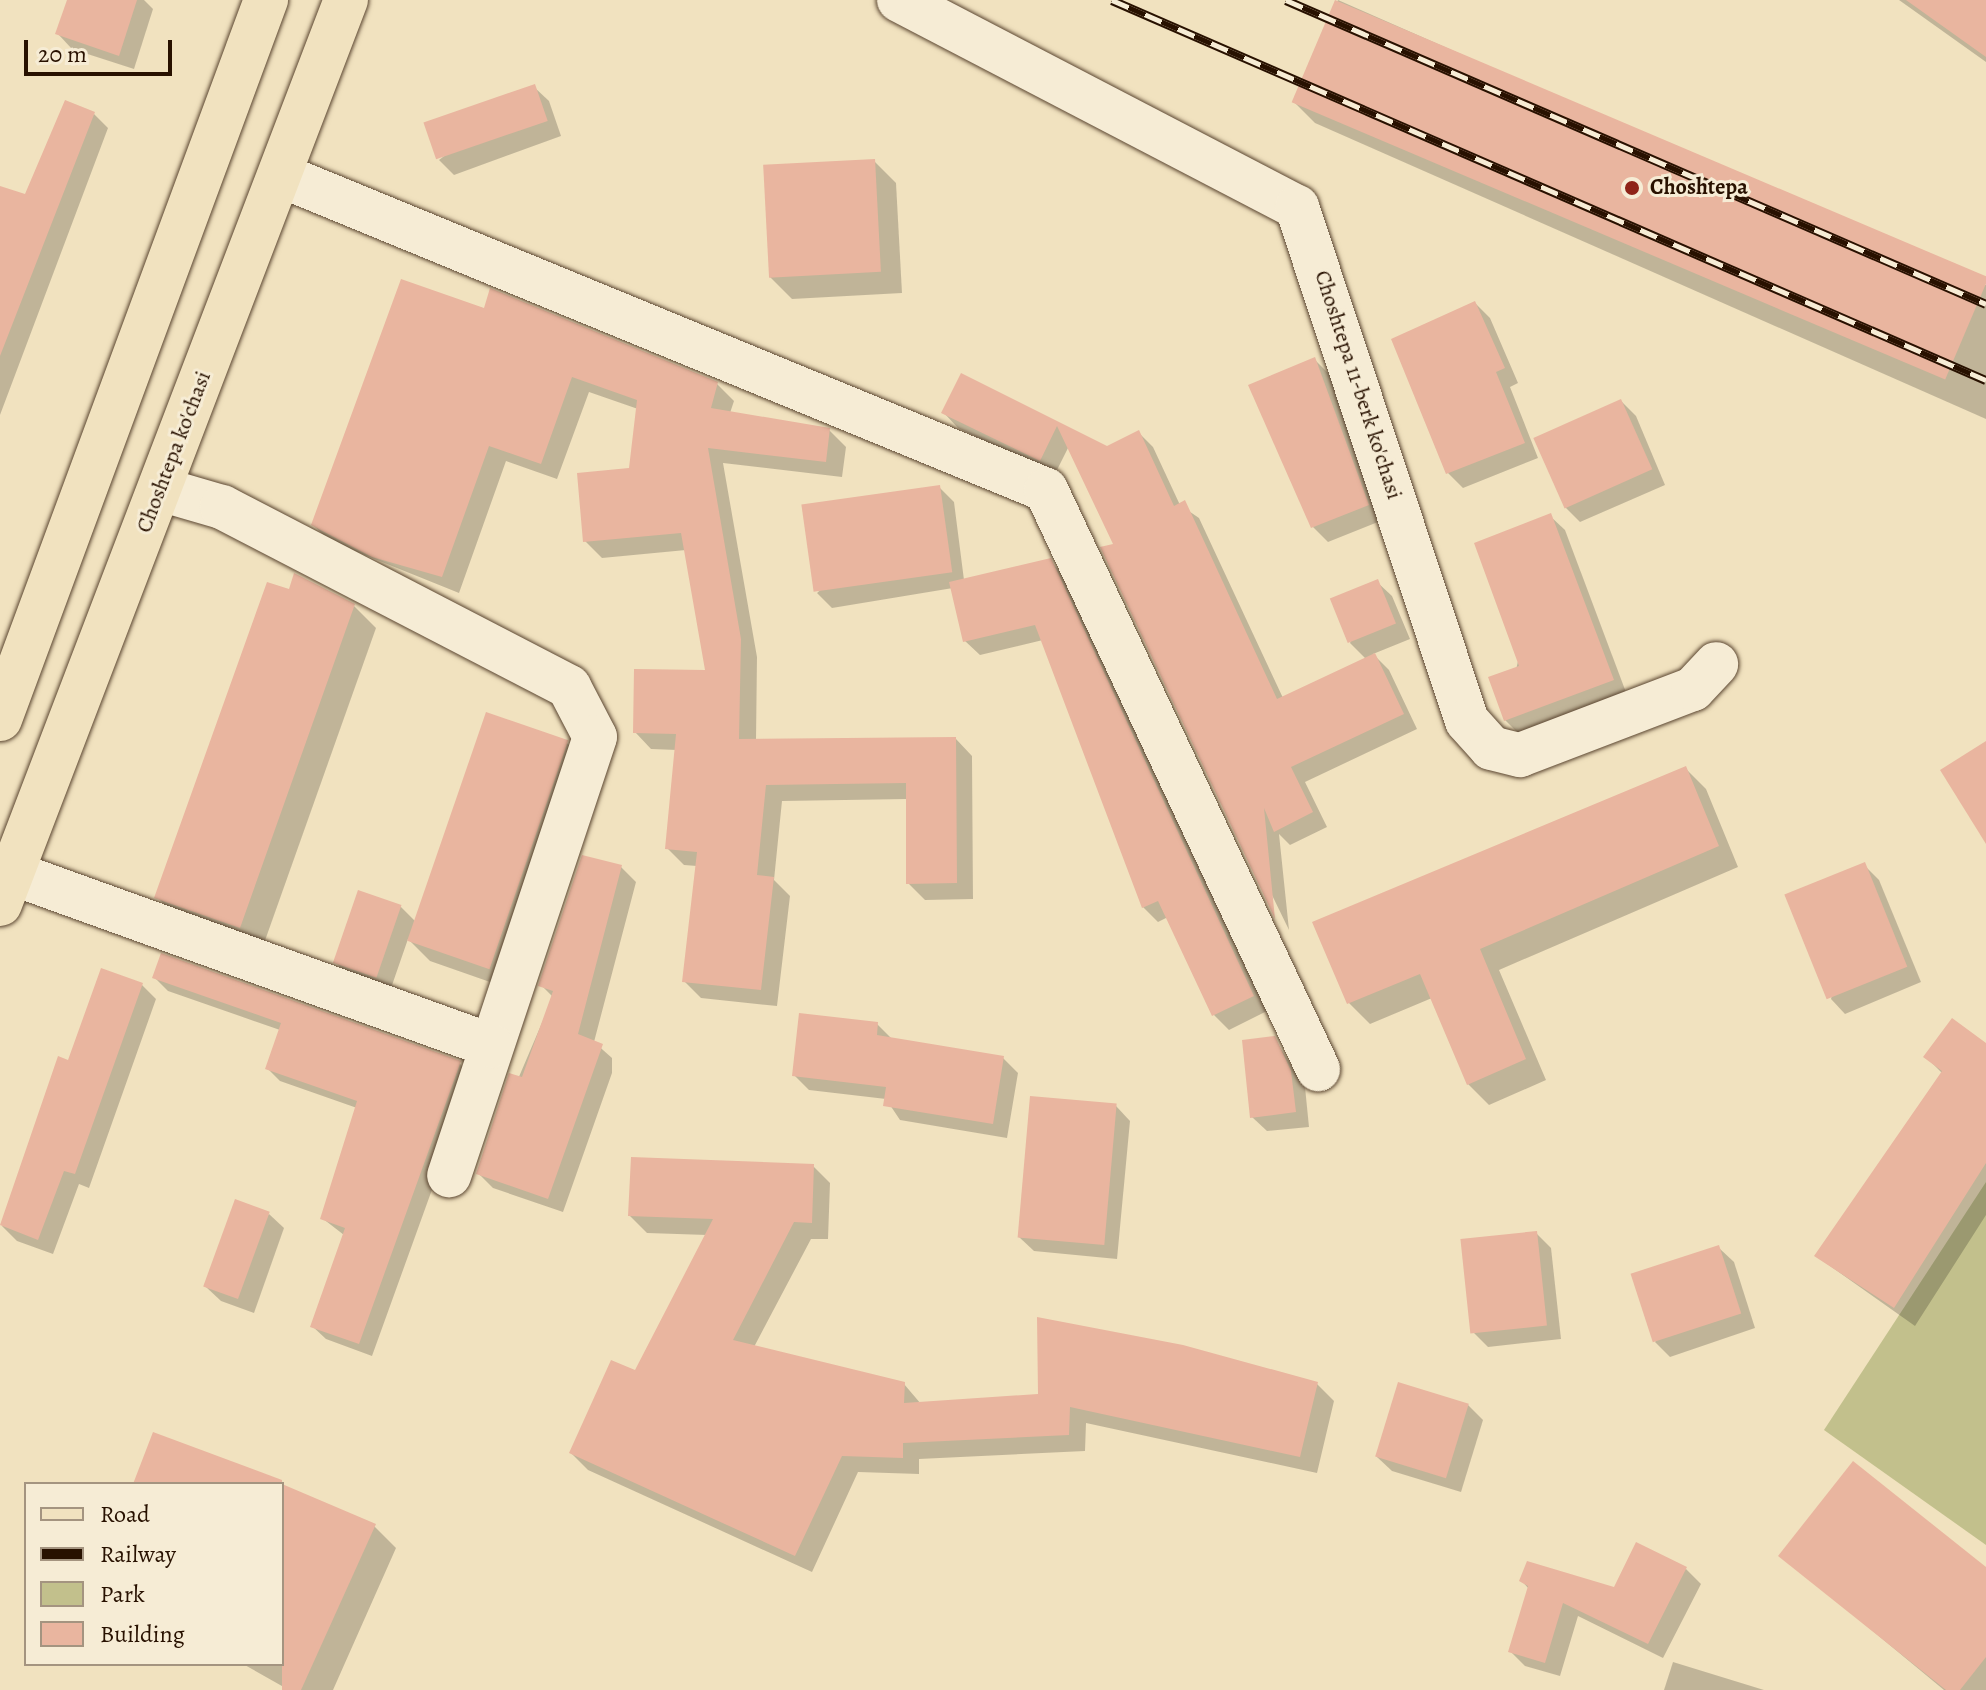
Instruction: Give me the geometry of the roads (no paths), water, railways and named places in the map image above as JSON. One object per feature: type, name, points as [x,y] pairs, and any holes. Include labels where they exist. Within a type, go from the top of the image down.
[{"type":"main road","points":[[0,719],[266,0]]},
{"type":"main road","name":"Choshtepa ko'chasi","points":[[6,888],[346,0]]},
{"type":"street","name":"Choshtepa 11-berk ko'chasi","points":[[899,0],[1297,207],[1467,721],[1491,748],[1520,755],[1693,689],[1716,664]]},
{"type":"street","points":[[280,175],[1046,490],[1318,1069]]},
{"type":"street","points":[[160,489],[222,507],[569,687],[595,737],[449,1175]]},
{"type":"street","points":[[6,888],[492,1046]]},
{"type":"railway","points":[[1112,0],[1986,380]]},
{"type":"railway","points":[[1286,0],[1986,304]]},
{"type":"place","name":"Choshtepa","points":[[1632,188]]}]
